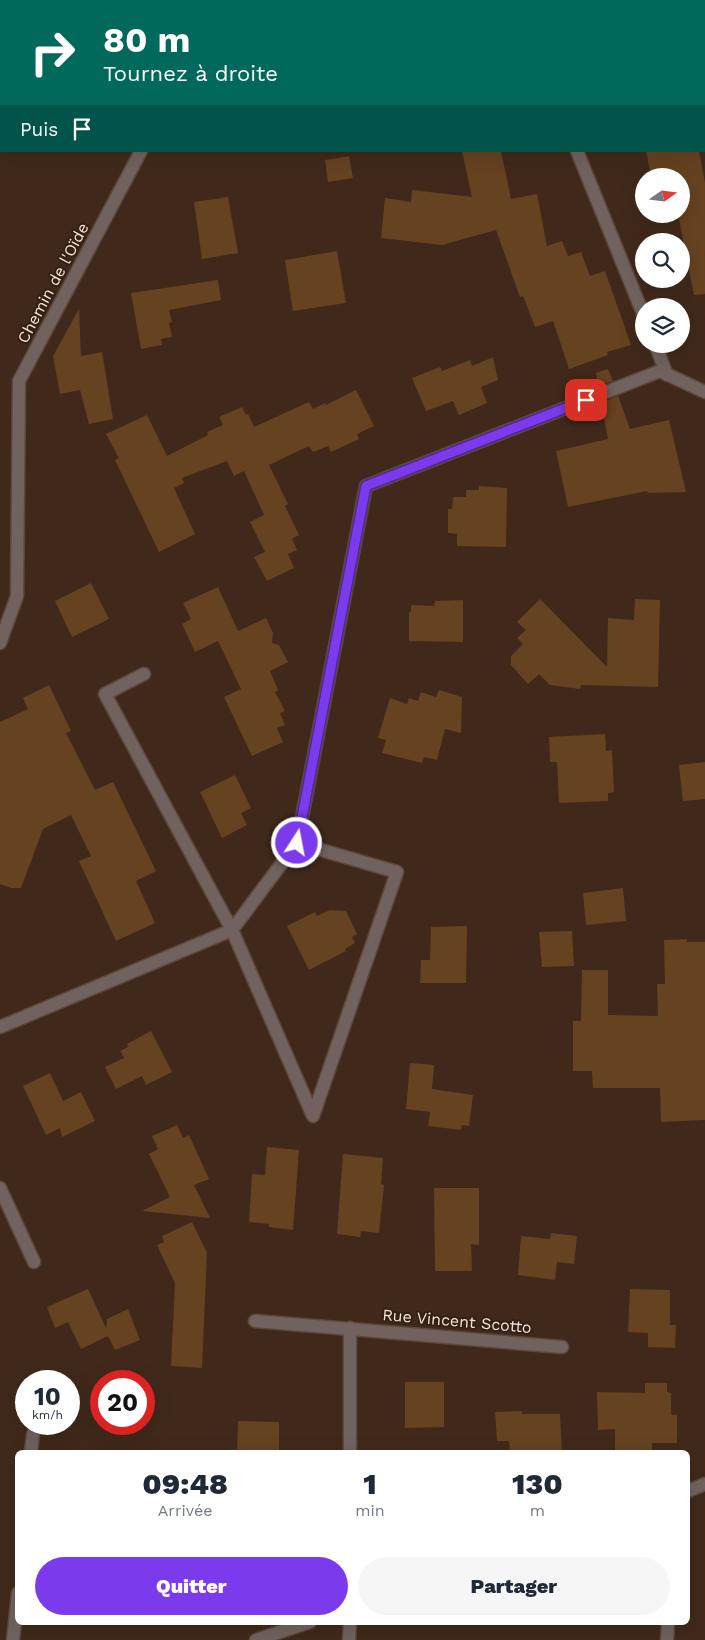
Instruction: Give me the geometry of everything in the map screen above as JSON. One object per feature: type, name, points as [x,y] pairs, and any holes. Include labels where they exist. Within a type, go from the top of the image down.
[{"type":"street","name":"Chemin de l'Oïde","points":[[0,643],[16,596],[19,382],[140,152]]},
{"type":"street","points":[[577,152],[637,298]]},
{"type":"street","points":[[659,353],[667,374]]},
{"type":"street","points":[[0,1028],[232,930],[297,843],[366,486],[660,371],[705,392]]},
{"type":"street","points":[[144,674],[105,694],[232,930],[313,1116],[397,872],[297,843]]},
{"type":"street","points":[[0,1188],[34,1262]]},
{"type":"street","name":"Rue Vincent Scotto","points":[[254,1321],[562,1347]]},
{"type":"street","points":[[350,1328],[350,1450]]},
{"type":"street","points":[[31,1450],[32,1435]]},
{"type":"street","points":[[690,1490],[705,1484]]},
{"type":"street","points":[[13,1640],[15,1621]]},
{"type":"street","points":[[256,1640],[301,1625]]},
{"type":"street","points":[[349,1640],[350,1625]]},
{"type":"street","points":[[668,1625],[668,1640]]},
{"type":"building","points":[[462,152],[501,152],[511,199],[537,194],[547,246],[562,241],[568,256],[581,252],[590,276],[605,271],[631,345],[607,352],[608,355],[569,369],[553,321],[535,327],[523,296],[520,297],[496,230],[442,245],[381,238],[385,198],[411,202],[412,190],[472,197]]},
{"type":"building","points":[[646,152],[699,152],[705,183],[705,294],[694,295],[690,275],[690,233],[682,233],[680,223],[690,223],[690,168],[649,168]]},
{"type":"building","points":[[349,156],[353,178],[328,182],[325,160]]},
{"type":"building","points":[[228,197],[238,253],[202,259],[194,202]]},
{"type":"building","points":[[337,251],[346,303],[293,311],[285,260]]},
{"type":"building","points":[[218,280],[221,300],[169,310],[172,322],[169,323],[172,337],[161,339],[162,345],[141,349],[131,293]]},
{"type":"building","points":[[79,309],[81,356],[102,352],[113,419],[89,424],[80,390],[60,394],[53,356]]},
{"type":"building","points":[[493,357],[498,380],[481,387],[487,403],[459,415],[453,401],[426,411],[412,378],[440,367],[442,371],[470,360],[472,366]]},
{"type":"building","points":[[608,369],[613,381],[598,386],[596,373]]},
{"type":"building","points":[[356,390],[374,426],[357,434],[359,439],[331,452],[328,446],[313,452],[309,446],[269,465],[288,504],[285,506],[299,535],[292,539],[297,550],[288,554],[294,568],[267,581],[254,557],[265,552],[250,522],[264,515],[244,471],[234,476],[227,461],[182,478],[184,483],[174,488],[195,534],[159,552],[115,460],[119,458],[106,434],[147,415],[167,456],[208,435],[207,432],[223,425],[219,417],[242,407],[246,415],[248,414],[254,427],[309,402],[313,409],[325,403],[326,405]]},
{"type":"building","points":[[618,396],[630,429],[669,420],[686,492],[648,493],[647,491],[568,507],[556,451],[608,439],[601,403]]},
{"type":"building","points":[[479,486],[507,488],[506,547],[457,546],[457,534],[448,533],[448,509],[452,509],[453,497],[466,497],[466,490],[479,490]]},
{"type":"building","points":[[91,583],[109,619],[72,637],[55,601]]},
{"type":"building","points":[[218,587],[238,631],[266,618],[273,633],[272,643],[279,645],[288,662],[270,671],[278,690],[275,692],[285,711],[280,713],[285,725],[277,728],[283,742],[252,756],[224,697],[241,689],[218,641],[195,652],[182,624],[191,619],[183,603]]},
{"type":"building","points":[[540,599],[607,667],[608,618],[634,620],[635,599],[660,600],[658,687],[581,685],[580,689],[550,685],[539,674],[528,684],[511,665],[511,656],[523,644],[517,638],[526,630],[517,622]]},
{"type":"building","points":[[463,600],[463,642],[409,641],[409,612],[411,612],[411,605],[434,606],[435,601]]},
{"type":"building","points":[[49,685],[71,731],[66,733],[95,790],[113,782],[156,871],[136,881],[155,923],[116,941],[79,861],[91,856],[71,815],[43,829],[21,888],[11,888],[0,884],[0,722],[28,709],[23,698]]},
{"type":"building","points":[[439,690],[462,697],[461,733],[445,729],[437,760],[424,757],[422,763],[382,753],[386,740],[378,738],[390,698],[407,704],[409,698],[418,701],[421,692],[436,697]]},
{"type":"building","points":[[605,734],[606,751],[612,750],[614,792],[608,793],[608,801],[559,803],[557,762],[550,762],[549,737]]},
{"type":"building","points":[[705,762],[705,799],[683,801],[679,765]]},
{"type":"building","points":[[235,775],[251,808],[241,813],[247,825],[222,838],[200,792]]},
{"type":"building","points":[[623,888],[626,921],[586,925],[583,893]]},
{"type":"building","points":[[330,910],[346,911],[357,934],[352,937],[355,943],[345,949],[346,951],[309,970],[287,926],[315,912],[317,916]]},
{"type":"building","points":[[467,926],[466,983],[420,983],[421,960],[430,960],[431,927]]},
{"type":"building","points":[[572,931],[574,966],[542,967],[539,932]]},
{"type":"building","points":[[687,939],[687,942],[705,942],[705,1120],[661,1122],[660,1088],[593,1088],[592,1071],[573,1071],[573,1021],[581,1021],[582,970],[608,970],[608,1015],[658,1016],[657,984],[665,984],[664,940]]},
{"type":"building","points":[[151,1031],[172,1072],[146,1085],[142,1076],[116,1089],[105,1067],[124,1058],[120,1051],[128,1047],[127,1044]]},
{"type":"building","points":[[410,1063],[434,1065],[432,1089],[473,1095],[469,1126],[462,1125],[461,1130],[428,1126],[430,1112],[406,1109]]},
{"type":"building","points":[[50,1073],[63,1101],[81,1092],[95,1121],[62,1137],[60,1128],[46,1135],[23,1086]]},
{"type":"building","points":[[177,1125],[183,1138],[189,1135],[209,1179],[194,1185],[210,1218],[142,1211],[170,1197],[149,1154],[158,1149],[152,1136]]},
{"type":"building","points":[[267,1147],[299,1150],[293,1230],[269,1227],[269,1224],[249,1222],[252,1174],[265,1175]]},
{"type":"building","points":[[343,1154],[383,1158],[381,1184],[384,1185],[379,1233],[361,1231],[360,1237],[337,1234]]},
{"type":"building","points":[[434,1188],[479,1188],[479,1245],[471,1244],[472,1271],[435,1271]]},
{"type":"building","points":[[192,1222],[207,1253],[202,1368],[171,1366],[175,1283],[157,1245],[164,1242],[162,1236]]},
{"type":"building","points":[[551,1233],[577,1236],[574,1264],[557,1262],[555,1280],[518,1275],[521,1236],[550,1239]]},
{"type":"building","points":[[88,1289],[106,1328],[107,1319],[128,1309],[140,1340],[115,1350],[108,1336],[81,1349],[68,1322],[55,1328],[47,1307]]},
{"type":"building","points":[[630,1289],[670,1290],[670,1325],[676,1325],[675,1348],[648,1347],[648,1333],[628,1332]]},
{"type":"building","points":[[405,1382],[444,1382],[444,1427],[405,1428]]},
{"type":"building","points":[[645,1383],[667,1383],[667,1392],[671,1393],[671,1415],[677,1415],[677,1443],[652,1443],[652,1450],[615,1450],[615,1429],[598,1430],[597,1392],[645,1393]]},
{"type":"building","points":[[522,1411],[522,1414],[560,1414],[562,1450],[510,1450],[509,1441],[497,1441],[495,1412]]},
{"type":"building","points":[[238,1421],[279,1422],[279,1450],[237,1450]]},
{"type":"route","points":[[297,843],[366,486],[586,400]]}]
